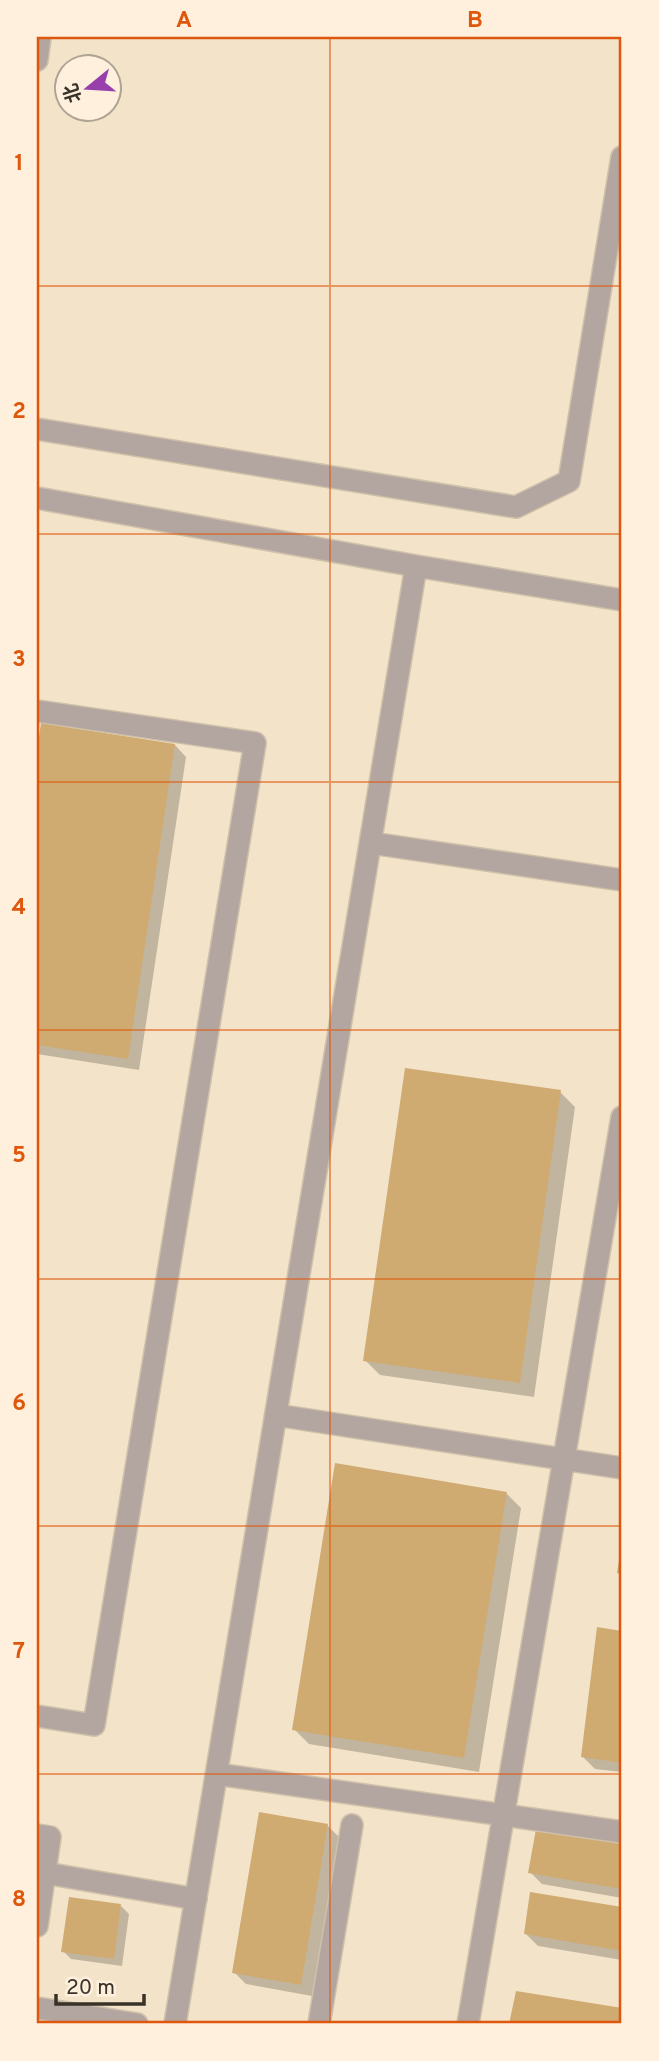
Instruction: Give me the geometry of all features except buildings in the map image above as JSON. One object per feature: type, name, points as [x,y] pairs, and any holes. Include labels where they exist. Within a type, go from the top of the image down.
[{"type":"lane","points":[[37,60],[40,37]]},
{"type":"lane","points":[[37,429],[516,507],[569,481],[622,157]]},
{"type":"lane","points":[[37,498],[622,600]]},
{"type":"lane","points":[[175,2024],[416,566]]},
{"type":"lane","points":[[37,711],[256,743],[94,1725],[37,1716]]},
{"type":"lane","points":[[371,843],[622,880]]},
{"type":"lane","points":[[468,2024],[622,1117]]},
{"type":"lane","points":[[276,1415],[622,1468]]},
{"type":"lane","points":[[216,1774],[622,1832]]},
{"type":"lane","points":[[319,2024],[352,1825]]},
{"type":"lane","points":[[37,1835],[50,1838],[37,1926]]},
{"type":"lane","points":[[45,1873],[196,1899]]},
{"type":"lane","points":[[37,2008],[137,2024]]}]
